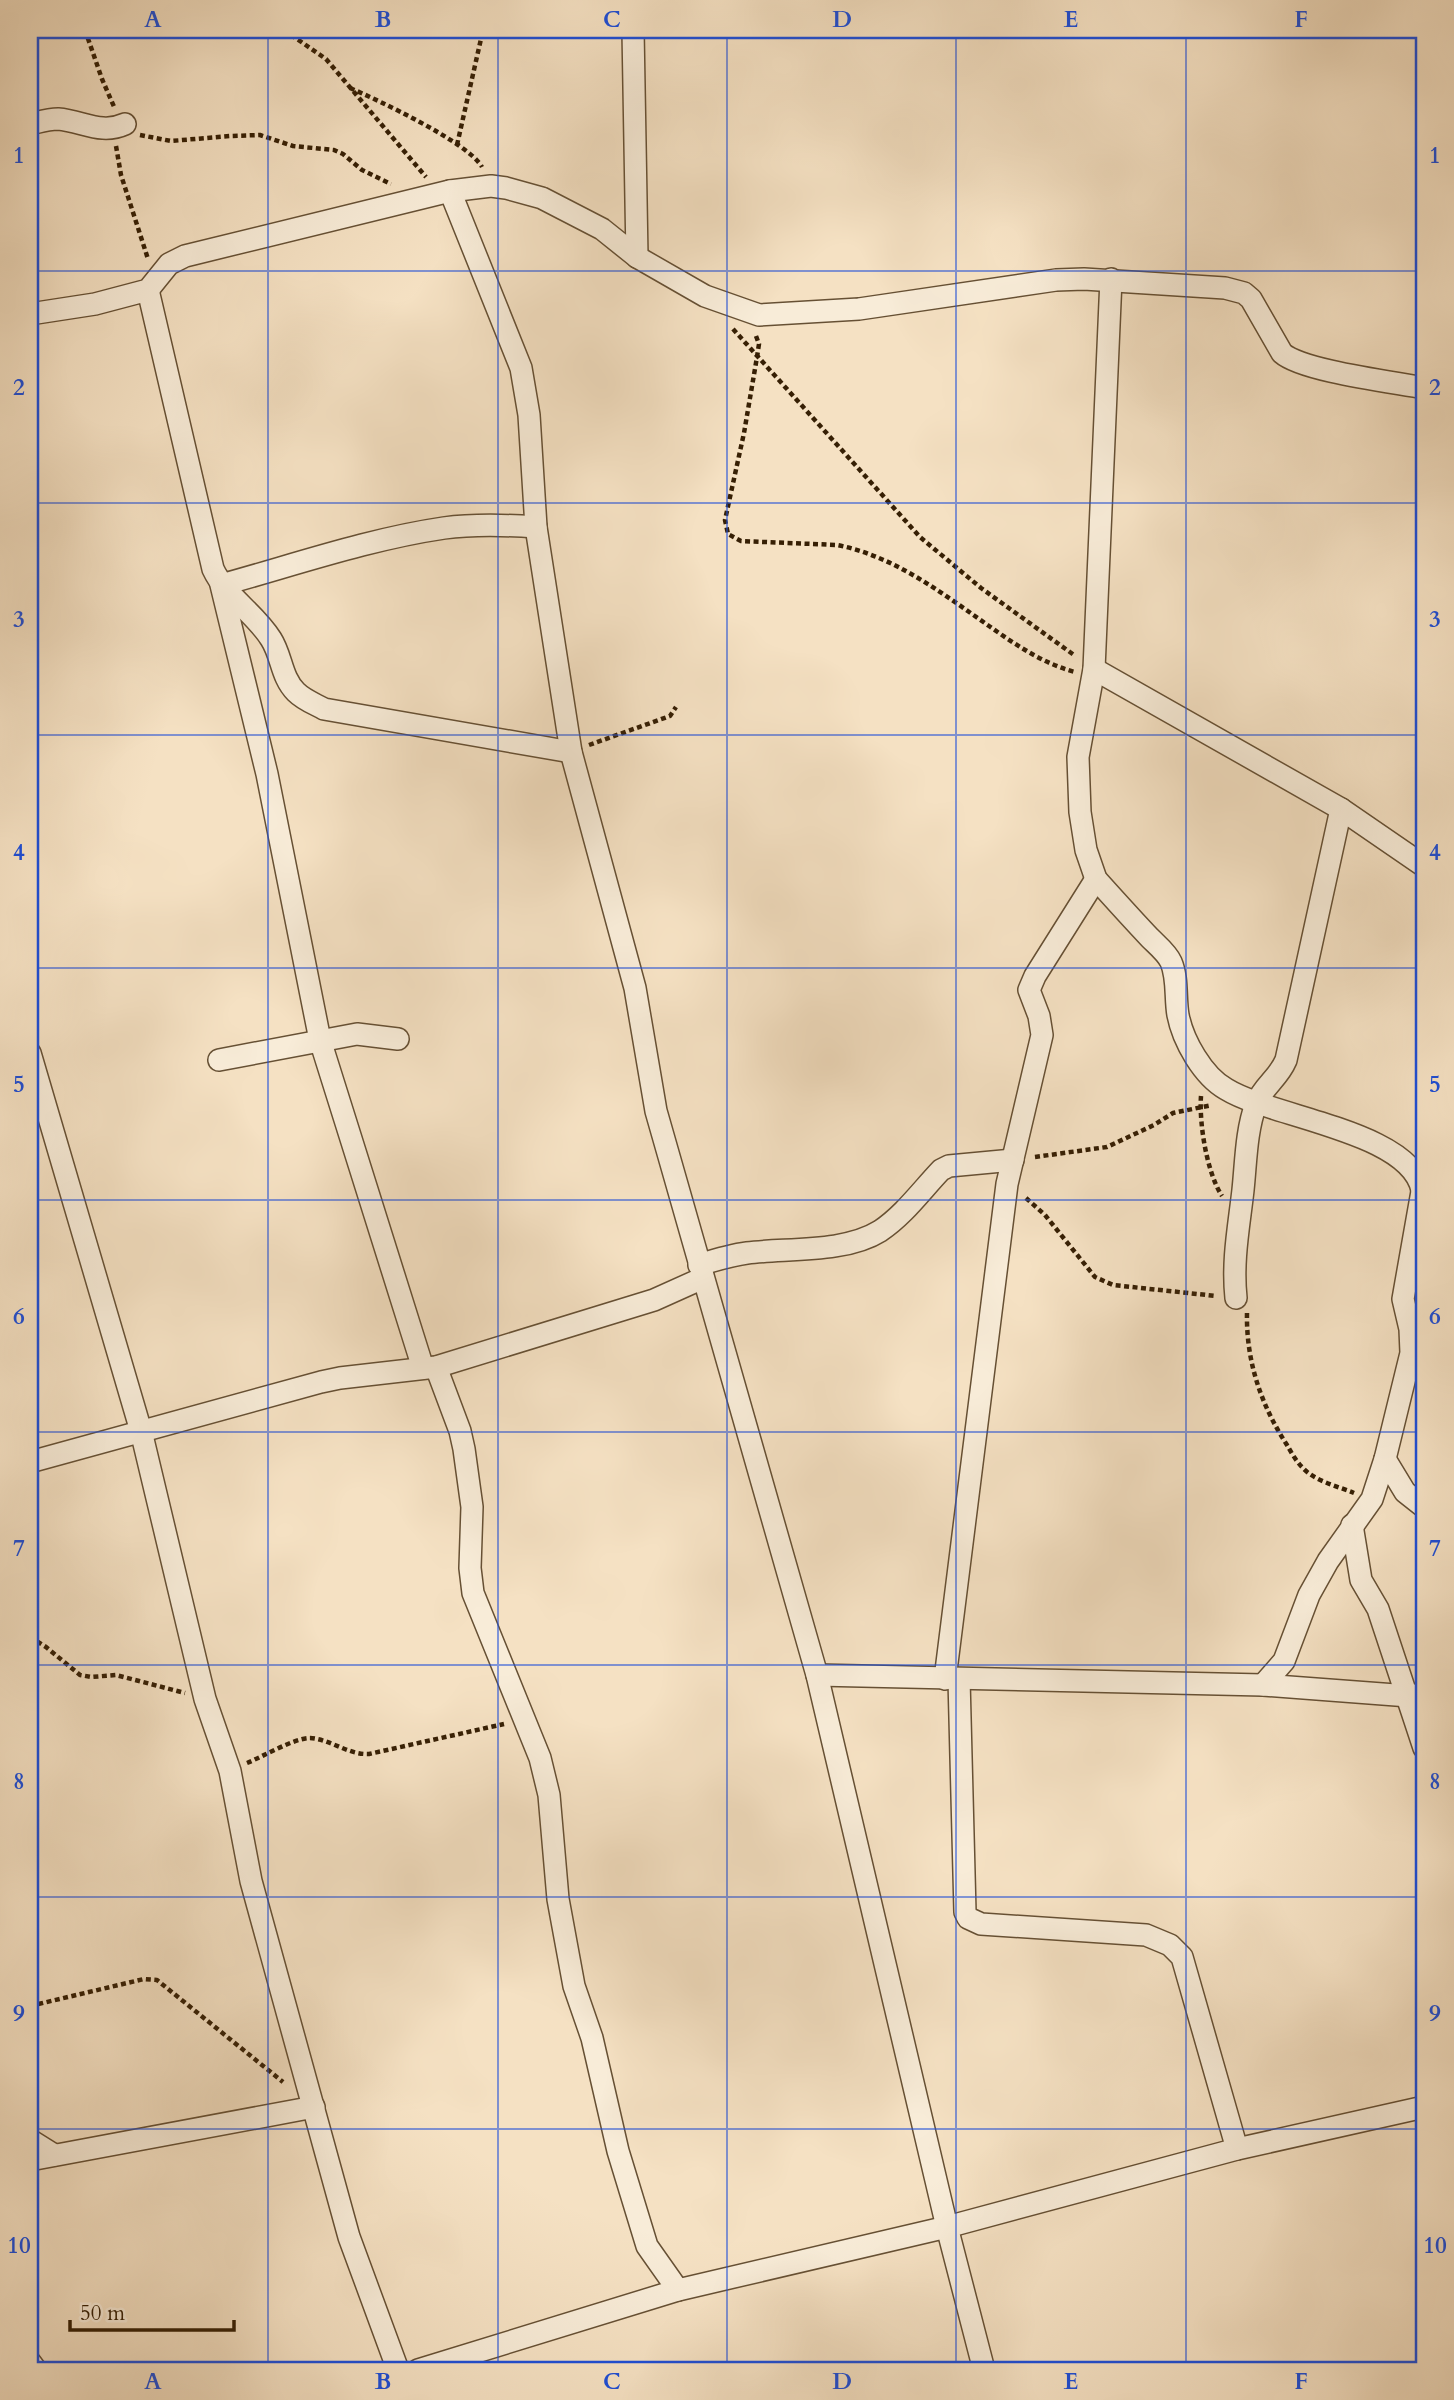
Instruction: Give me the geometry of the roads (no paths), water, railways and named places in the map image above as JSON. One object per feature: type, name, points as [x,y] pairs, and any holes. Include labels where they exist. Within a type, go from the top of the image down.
[{"type":"street","points":[[633,30],[637,257]]},
{"type":"street","points":[[30,124],[59,120],[101,129],[119,127]]},
{"type":"street","points":[[30,314],[55,312],[152,284],[169,264],[185,256],[440,194],[491,186],[542,198],[602,229],[637,257],[705,296],[735,318],[859,309],[1056,280],[1111,279],[1235,290],[1251,299],[1282,353],[1288,358],[1314,366],[1424,388]]},
{"type":"street","points":[[440,194],[521,368],[530,415],[536,527],[571,752],[635,988],[656,1111],[817,1675],[947,2227],[984,2370]]},
{"type":"street","points":[[1111,279],[1093,673],[1078,757],[1080,812],[1086,850],[1096,879],[1171,961],[1179,1017],[1203,1068],[1225,1089],[1251,1102],[1353,1133],[1402,1159],[1420,1178],[1424,1193],[1403,1299],[1410,1329],[1411,1353],[1385,1459],[1371,1499],[1310,1595],[1283,1661],[1263,1685]]},
{"type":"street","points":[[152,284],[209,555],[220,585],[267,774],[320,1040],[429,1368],[460,1431],[471,1507],[470,1568],[473,1593],[546,1780],[558,1899],[572,1973],[592,2038],[618,2151],[647,2246],[678,2290]]},
{"type":"street","points":[[220,585],[374,542],[446,527],[536,527]]},
{"type":"street","points":[[220,585],[263,627],[274,642],[285,678],[297,693],[324,709],[571,752]]},
{"type":"street","points":[[1093,673],[1340,809],[1424,866]]},
{"type":"street","points":[[1236,1298],[1233,1264],[1240,1222],[1251,1102],[1279,1075],[1286,1060],[1340,809]]},
{"type":"street","points":[[1096,879],[1032,982],[1030,990],[1042,1035],[1007,1184],[952,1679],[965,1912],[968,1918],[981,1924],[1146,1935],[1170,1945],[1182,1957],[1237,2149]]},
{"type":"street","points":[[219,1060],[357,1034],[398,1039]]},
{"type":"street","points":[[30,1053],[141,1432],[205,1699],[230,1770],[251,1881],[349,2237],[398,2370]]},
{"type":"street","points":[[30,1462],[330,1380],[429,1368],[654,1300],[701,1271],[747,1253],[779,1252],[855,1240],[881,1230],[905,1210],[941,1170],[949,1166],[1013,1160]]},
{"type":"street","points":[[1385,1459],[1405,1492],[1424,1507]]},
{"type":"street","points":[[1352,1525],[1361,1580],[1378,1609],[1416,1695],[1424,1748]]},
{"type":"street","points":[[817,1675],[1263,1685],[1416,1695]]},
{"type":"street","points":[[30,2160],[314,2107]]},
{"type":"street","points":[[418,2370],[678,2290],[947,2227],[1237,2149],[1424,2108]]},
{"type":"street","points":[[30,2140],[54,2155]]},
{"type":"street","points":[[30,2362],[36,2370]]}]
